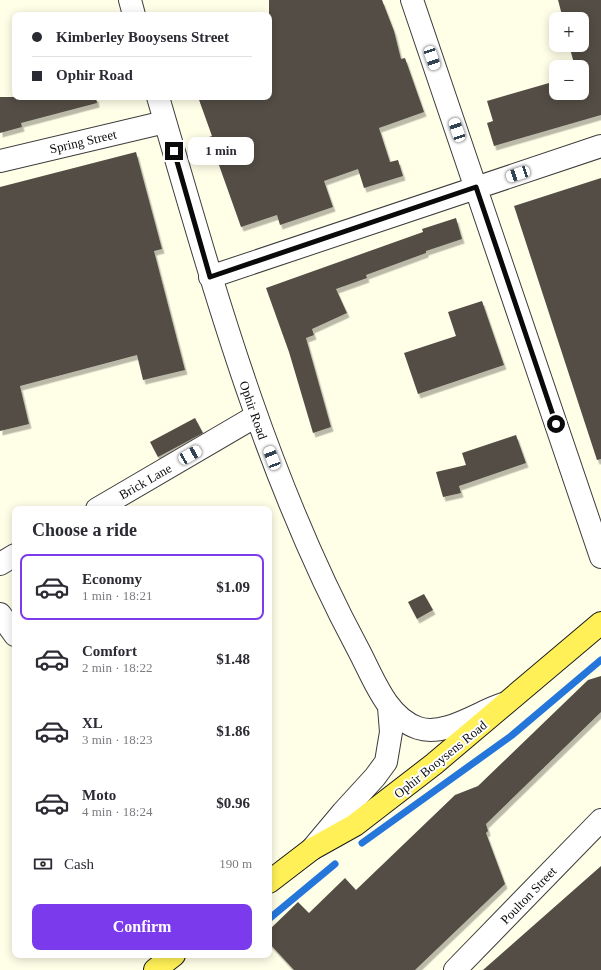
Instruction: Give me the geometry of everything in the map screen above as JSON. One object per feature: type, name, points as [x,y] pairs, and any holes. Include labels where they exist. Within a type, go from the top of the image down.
[{"type":"main road","name":"Ophir Booysens Road","points":[[272,880],[312,849],[355,825],[372,813],[509,703],[601,624]]},
{"type":"main road","points":[[155,970],[170,958]]},
{"type":"street","points":[[130,0],[133,12]]},
{"type":"street","points":[[412,0],[601,557]]},
{"type":"street","name":"Ophir Road","points":[[159,100],[210,277],[256,416],[304,536],[342,619],[389,707]]},
{"type":"street","name":"Spring Street","points":[[0,161],[165,122]]},
{"type":"street","points":[[210,277],[601,146]]},
{"type":"street","name":"Brick Lane","points":[[102,506],[256,416]]},
{"type":"street","points":[[0,564],[12,557]]},
{"type":"street","points":[[0,614],[12,631]]},
{"type":"street","points":[[389,707],[412,726],[432,731],[450,727],[493,707],[509,703]]},
{"type":"street","points":[[312,849],[343,812],[375,778],[386,762],[391,732],[389,707]]},
{"type":"street","name":"Poulton Street","points":[[455,970],[601,820]]},
{"type":"building","points":[[269,0],[382,0],[394,31],[401,59],[405,58],[424,112],[379,128],[390,162],[398,160],[403,176],[364,188],[358,169],[324,181],[333,207],[280,225],[277,215],[241,227],[209,137],[212,136],[199,100],[272,100],[272,12],[269,12]]},
{"type":"building","points":[[558,0],[601,0],[601,115],[494,146],[487,123],[493,121],[487,101],[549,83],[549,100],[589,100],[589,60],[573,60],[571,52],[589,52],[589,12],[561,12]]},
{"type":"building","points":[[0,97],[12,97],[12,100],[96,100],[97,103],[21,123],[22,127],[0,133]]},
{"type":"building","points":[[136,152],[162,249],[154,251],[185,370],[143,380],[137,355],[20,386],[29,424],[0,431],[0,187]]},
{"type":"building","points":[[601,178],[601,459],[597,460],[514,206]]},
{"type":"building","points":[[456,218],[462,239],[426,251],[426,253],[366,275],[367,278],[336,289],[347,313],[312,329],[314,335],[306,338],[331,427],[313,433],[289,352],[266,288],[423,232],[422,229]]},
{"type":"building","points":[[482,301],[504,365],[418,394],[404,353],[456,336],[448,312]]},
{"type":"building","points":[[195,418],[203,433],[158,457],[150,442]]},
{"type":"building","points":[[516,435],[526,463],[459,486],[461,493],[443,497],[436,472],[466,465],[462,453]]},
{"type":"building","points":[[424,594],[433,610],[417,619],[408,602]]},
{"type":"building","points":[[601,676],[601,712],[486,824],[488,831],[486,833],[505,884],[415,970],[294,970],[272,946],[272,927],[298,902],[309,913],[345,878],[356,890],[455,795],[478,786],[588,680]]},
{"type":"building","points":[[601,866],[601,970],[483,970]]},
{"type":"waterway","points":[[362,843],[511,736],[601,660]]},
{"type":"waterway","points":[[272,916],[335,864]]},
{"type":"route","points":[[174,151],[210,277],[476,187],[556,424]]}]
